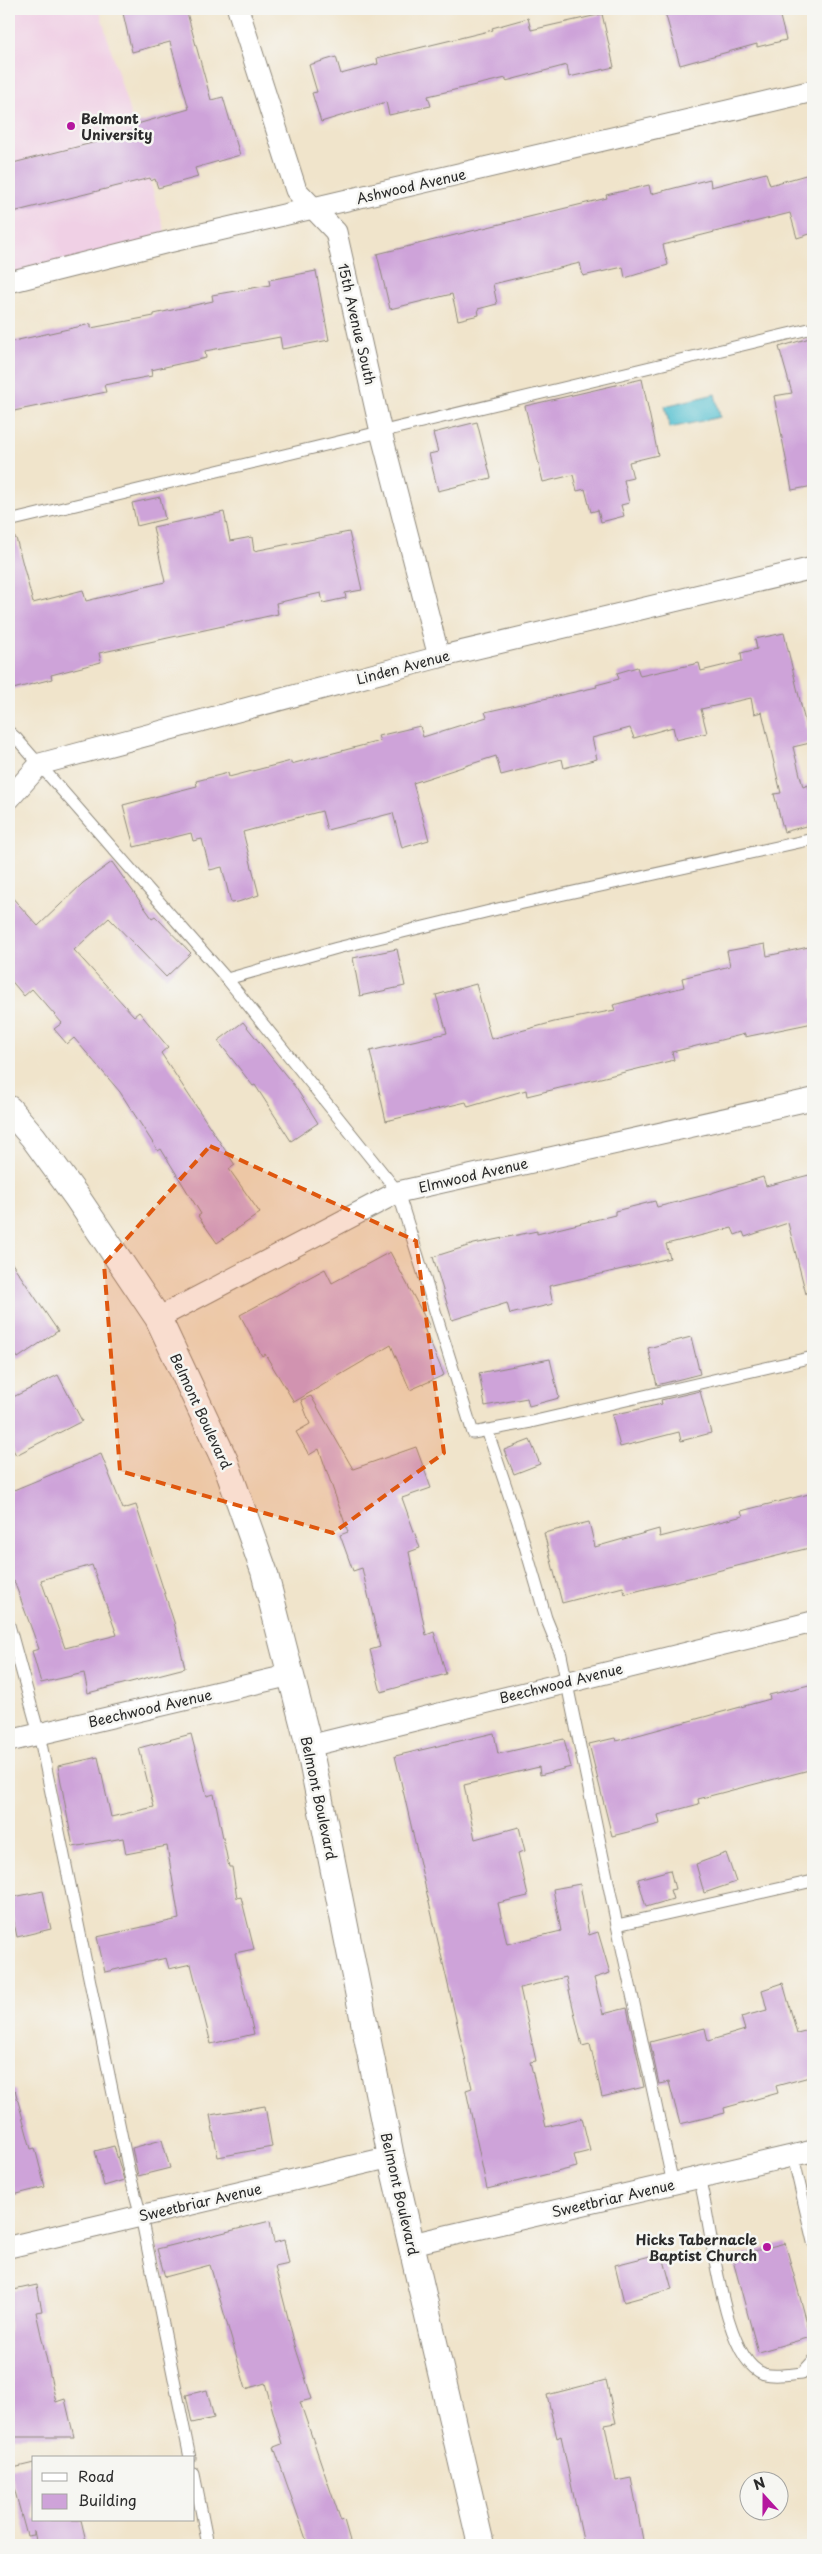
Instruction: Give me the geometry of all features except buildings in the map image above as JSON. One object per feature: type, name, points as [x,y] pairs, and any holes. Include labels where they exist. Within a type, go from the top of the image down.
[{"type":"street","name":"15th Avenue South","points":[[238,9],[296,190],[316,208],[336,232],[381,432],[439,657]]},
{"type":"street","name":"Ashwood Avenue","points":[[9,282],[813,91]]},
{"type":"street","name":"Linden Avenue","points":[[40,764],[439,657],[813,568]]},
{"type":"street","points":[[9,800],[40,764]]},
{"type":"street","name":"Elmwood Avenue","points":[[158,1318],[398,1192],[813,1099]]},
{"type":"street","name":"Belmont Boulevard","points":[[9,1109],[33,1137],[76,1196],[158,1318],[225,1461],[264,1571],[292,1675],[308,1746],[390,2157],[412,2244],[481,2545]]},
{"type":"street","name":"Beechwood Avenue","points":[[308,1746],[813,1622]]},
{"type":"street","name":"Beechwood Avenue","points":[[9,1741],[292,1675]]},
{"type":"street","name":"Sweetbriar Avenue","points":[[412,2244],[813,2151]]},
{"type":"street","name":"Sweetbriar Avenue","points":[[9,2248],[390,2157]]},
{"type":"lane","points":[[9,522],[813,328]]},
{"type":"lane","points":[[9,732],[40,764],[227,979],[398,1192],[473,1433],[531,1422],[813,1357]]},
{"type":"lane","points":[[227,979],[337,948],[510,906],[813,839]]},
{"type":"lane","points":[[487,1430],[518,1522],[546,1618],[561,1655],[565,1682],[673,2184]]},
{"type":"lane","points":[[9,1625],[39,1734],[190,2456]]},
{"type":"lane","points":[[617,1925],[813,1881]]},
{"type":"lane","points":[[792,2156],[813,2242]]},
{"type":"lane","points":[[700,2178],[706,2198],[719,2279],[731,2330],[742,2356],[764,2374],[802,2374],[813,2361]]},
{"type":"lane","points":[[195,2479],[208,2545]]},
{"type":"highlighted area","points":[[210,1146],[416,1241],[444,1453],[333,1533],[120,1471],[104,1264]]},
{"type":"shaded area","name":"Belmont University","points":[[9,9],[99,9],[168,242],[9,283]]},
{"type":"water","points":[[715,394],[720,417],[670,428],[665,406]]},
{"type":"place","name":"Belmont University","points":[[71,126]]},
{"type":"place","name":"Hicks Tabernacle Baptist Church","points":[[767,2247]]}]
